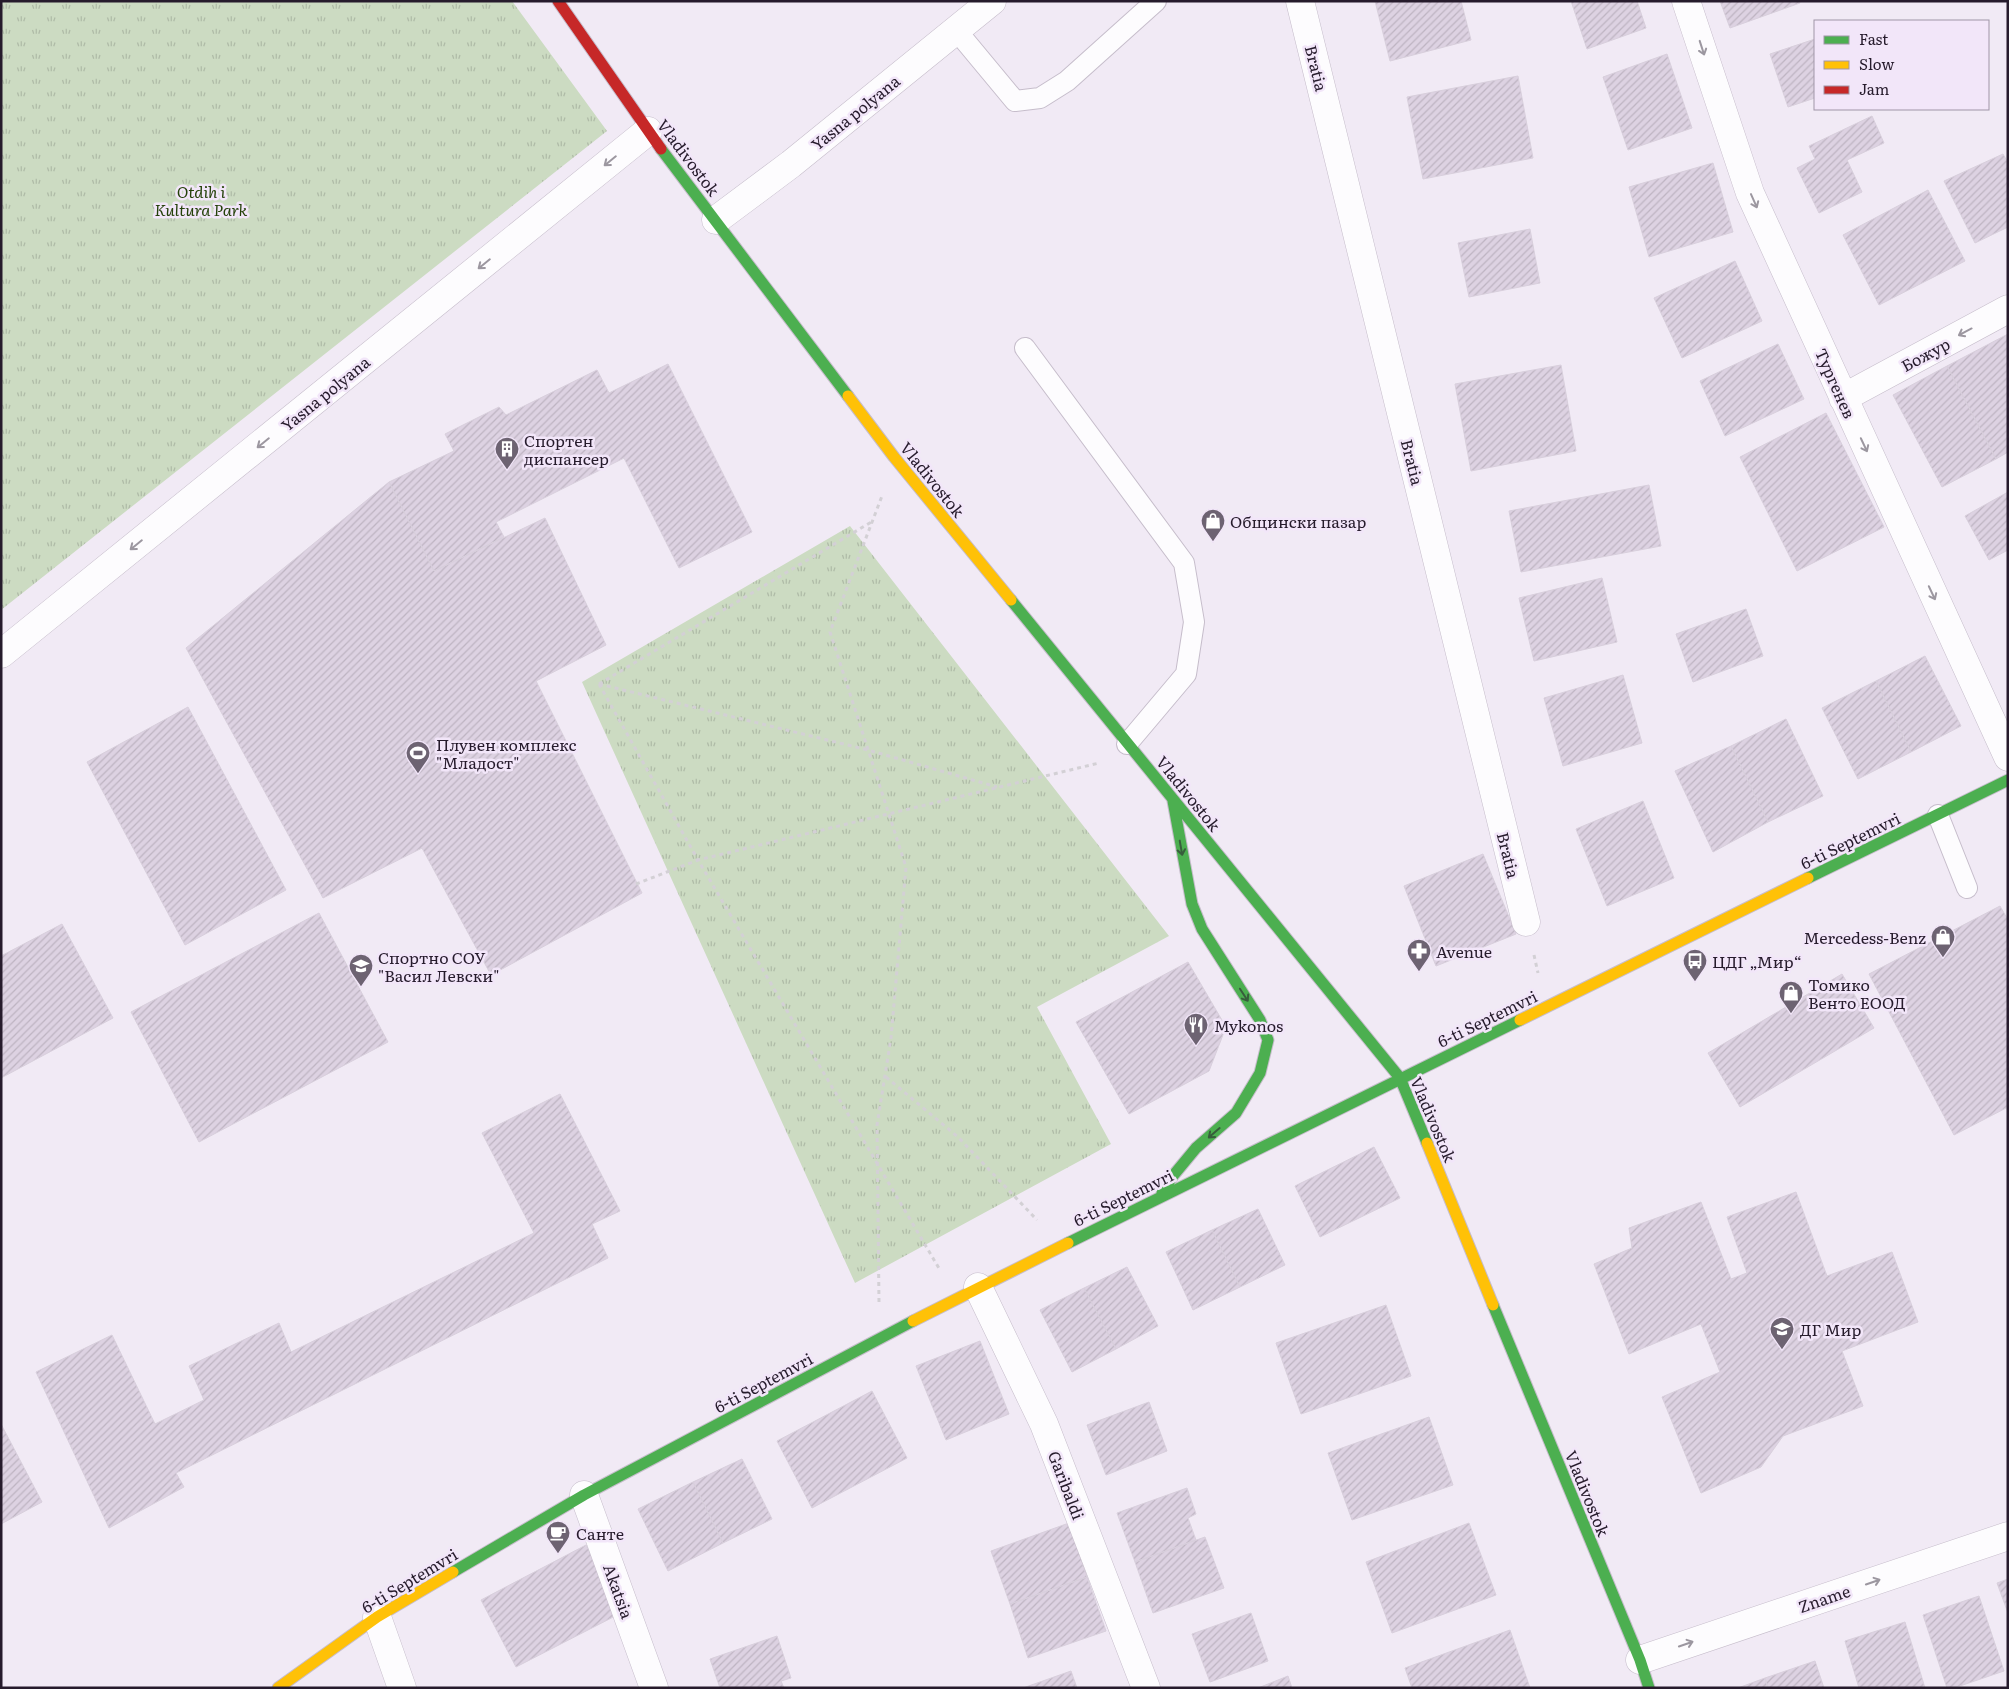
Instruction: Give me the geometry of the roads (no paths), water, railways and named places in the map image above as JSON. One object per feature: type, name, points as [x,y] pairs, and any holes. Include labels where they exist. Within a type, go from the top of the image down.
[{"type":"street","name":"Vladivostok","points":[[558,1],[648,131],[894,457],[1400,1078],[1640,1660],[1649,1688]]},
{"type":"street","name":"Yasna polyana","points":[[716,220],[791,164],[992,1]]},
{"type":"street","name":"Bratia","points":[[1300,1],[1526,922]]},
{"type":"street","name":"Тургенев","points":[[1686,1],[1750,193],[2008,757]]},
{"type":"street","name":"Yasna polyana","points":[[1,654],[648,131]]},
{"type":"street","name":"Божур","points":[[1843,398],[2008,309]]},
{"type":"street","name":"6-ti Septemvri","points":[[278,1688],[377,1617],[584,1495],[879,1339],[1062,1245],[2008,780]]},
{"type":"street","points":[[1160,1197],[1172,1177],[1196,1148],[1236,1114],[1260,1073],[1268,1040],[1260,1020],[1202,929],[1192,904],[1173,800]]},
{"type":"street","name":"Garibaldi","points":[[967,1293],[1044,1424],[1146,1688]]},
{"type":"street","name":"Akatsia","points":[[584,1495],[654,1688]]},
{"type":"street","name":"Zname","points":[[1640,1660],[2008,1536]]},
{"type":"street","points":[[377,1617],[402,1688]]},
{"type":"lane","points":[[956,30],[1015,101],[1040,98],[1067,81],[1156,1]]},
{"type":"lane","points":[[1025,348],[1184,563],[1194,622],[1186,674],[1132,749]]},
{"type":"lane","points":[[1938,814],[1967,888]]},
{"type":"place","name":"Спортен диспансер","points":[[507,470]]},
{"type":"place","name":"Общински пазар","points":[[1213,542]]},
{"type":"place","name":"Плувен комплекс \"Младост\"","points":[[418,774]]},
{"type":"place","name":"Mercedess-Benz","points":[[1943,958]]},
{"type":"place","name":"Avenue","points":[[1419,972]]},
{"type":"place","name":"ЦДГ „Мир“","points":[[1695,982]]},
{"type":"place","name":"Спортно СОУ \"Васил Левски\"","points":[[361,987]]},
{"type":"place","name":"Томико Венто ЕООД","points":[[1791,1014]]},
{"type":"place","name":"Mykonos","points":[[1196,1046]]},
{"type":"place","name":"ДГ Мир","points":[[1782,1350]]},
{"type":"place","name":"Санте","points":[[558,1554]]},
{"type":"park label","name":"Otdih i Kultura Park","points":[[201,200]]}]
